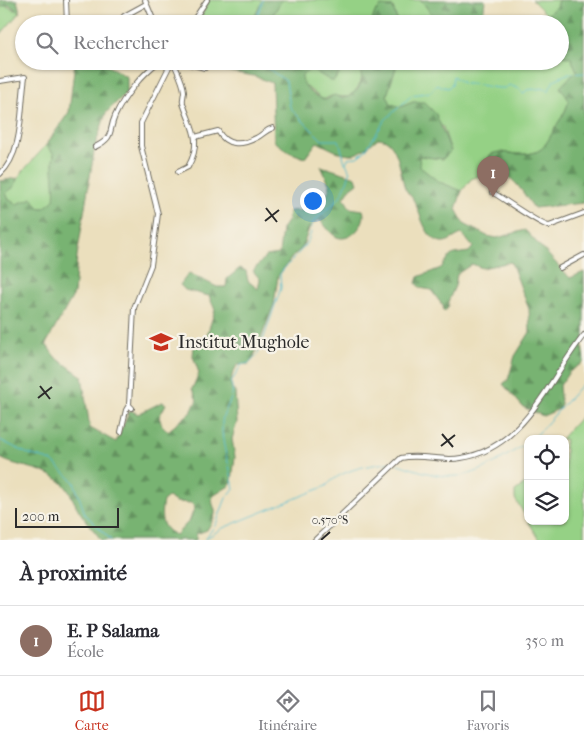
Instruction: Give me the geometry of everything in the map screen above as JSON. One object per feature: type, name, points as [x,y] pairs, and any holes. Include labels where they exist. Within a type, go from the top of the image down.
[{"type":"street","points":[[66,0],[66,15]]},
{"type":"street","points":[[197,15],[207,0]]},
{"type":"street","points":[[126,15],[145,2],[150,15]]},
{"type":"street","points":[[95,147],[107,138],[112,131],[115,116],[122,104],[150,70]]},
{"type":"street","points":[[121,432],[126,410],[131,407],[134,308],[151,264],[158,214],[141,146],[141,123],[168,70]]},
{"type":"street","points":[[177,70],[184,93],[182,101],[191,120],[195,136],[192,160],[184,171],[178,172]]},
{"type":"street","points":[[0,81],[25,77],[16,147],[7,167],[0,174]]},
{"type":"street","points":[[195,136],[218,131],[228,143],[232,144],[252,140],[266,130],[273,128]]},
{"type":"street","points":[[492,192],[537,219],[543,226],[549,226],[584,213]]},
{"type":"street","points":[[560,268],[584,255]]},
{"type":"street","points":[[315,540],[401,458],[417,455],[460,459],[480,452],[507,438],[533,410],[584,335]]},
{"type":"green space","points":[[0,0],[17,0],[20,12],[9,5],[0,7]]},
{"type":"green space","points":[[209,0],[263,0],[256,15],[202,15]]},
{"type":"green space","points":[[263,0],[282,0],[273,15],[256,15]]},
{"type":"green space","points":[[282,0],[421,0],[432,15],[395,15],[393,7],[375,12],[374,15],[273,15]]},
{"type":"green space","points":[[421,0],[485,0],[483,15],[432,15]]},
{"type":"green space","points":[[532,0],[558,0],[556,7],[547,15]]},
{"type":"green space","points":[[558,0],[584,0],[584,203],[534,208],[514,181],[507,176],[493,172],[484,174],[490,155],[493,153],[525,154],[541,149],[548,141],[563,115],[569,100],[560,87],[577,71],[569,57],[569,15],[547,15],[556,7]]},
{"type":"green space","points":[[4,5],[20,12],[15,15],[15,18],[0,35],[0,7]]},
{"type":"green space","points":[[381,6],[393,7],[395,15],[374,15]]},
{"type":"green space","points":[[569,57],[577,71],[560,87],[569,100],[568,104],[545,145],[532,153],[493,153],[490,155],[484,174],[471,179],[462,191],[439,182],[420,167],[418,156],[443,159],[451,151],[443,127],[413,102],[401,107],[391,104],[387,95],[395,70],[569,70]]},
{"type":"green space","points":[[74,70],[116,70],[127,77],[127,92],[106,113],[95,146],[77,256],[74,294],[46,344],[55,357],[82,376],[90,428],[116,442],[130,410],[138,414],[162,402],[166,404],[159,417],[162,425],[168,431],[191,412],[197,400],[192,389],[199,373],[193,356],[194,346],[205,341],[215,310],[209,296],[185,290],[180,285],[189,273],[217,287],[226,287],[227,279],[240,268],[246,271],[248,281],[258,289],[260,279],[253,271],[266,256],[279,254],[282,229],[288,220],[289,211],[322,210],[330,186],[321,166],[356,177],[358,183],[350,189],[344,198],[350,208],[363,210],[364,215],[361,225],[353,234],[342,238],[334,236],[319,220],[310,226],[302,248],[293,256],[278,276],[274,304],[253,359],[249,364],[237,365],[232,375],[231,387],[235,392],[237,422],[232,439],[235,457],[232,481],[229,486],[213,496],[214,518],[207,530],[196,534],[196,540],[101,540],[86,521],[65,486],[59,481],[41,471],[0,458],[0,181],[17,178],[15,186],[6,193],[9,200],[17,204],[32,198],[39,208],[44,208],[54,200],[54,154],[46,145],[69,112]],"holes":[[[168,497],[176,502],[191,503],[195,506],[190,520],[176,535],[164,526],[162,521],[163,501]]]},
{"type":"green space","points":[[221,70],[310,70],[302,75],[304,84],[317,97],[326,100],[334,95],[342,98],[348,97],[358,89],[362,80],[360,70],[395,70],[387,95],[391,104],[401,107],[413,102],[424,102],[436,114],[451,151],[443,159],[419,156],[420,167],[439,182],[462,191],[456,209],[464,224],[487,236],[497,238],[525,230],[570,278],[584,272],[584,339],[582,345],[584,362],[569,372],[559,387],[561,404],[559,409],[543,416],[523,407],[503,384],[508,380],[515,356],[530,332],[529,309],[511,262],[482,268],[472,264],[457,274],[455,286],[448,302],[448,308],[444,312],[443,306],[431,290],[420,288],[416,283],[418,277],[441,268],[451,255],[469,252],[473,247],[462,234],[444,242],[435,240],[431,236],[413,199],[405,188],[398,158],[390,144],[385,140],[378,138],[361,151],[349,155],[317,142],[305,158],[289,152],[274,141],[272,83],[254,76]]},
{"type":"green space","points":[[307,70],[314,70],[327,79],[334,81],[341,70],[362,70],[362,77],[359,86],[348,97],[331,96],[323,100],[303,84],[301,75]]},
{"type":"green space","points":[[313,70],[341,70],[334,81]]},
{"type":"green space","points":[[46,145],[54,154],[55,200],[44,208],[39,208],[32,198],[17,204],[9,200],[6,193],[15,186],[23,171]]},
{"type":"green space","points":[[584,413],[584,540],[540,540],[531,525],[569,525],[569,435],[565,435]]},
{"type":"green space","points":[[524,485],[524,514],[515,499],[515,491]]},
{"type":"waterway","points":[[257,15],[263,0]]},
{"type":"waterway","points":[[270,70],[286,81],[290,107],[295,113],[322,140],[339,140],[345,163]]},
{"type":"waterway","points":[[205,539],[216,524],[226,498],[234,489],[222,432],[223,418],[232,393],[231,383],[241,365],[250,363],[258,354],[281,288],[280,274],[309,239],[312,224],[339,198],[343,191],[350,172],[346,163],[348,158],[357,157],[365,151],[385,120],[412,95],[431,92],[436,85],[448,88],[452,84],[453,76],[464,84],[501,88],[506,88],[509,85],[520,89],[523,94],[527,90],[545,88],[548,92],[554,80],[567,74],[584,73]]},
{"type":"waterway","points":[[537,435],[584,382]]},
{"type":"waterway","points":[[0,440],[26,453],[52,461],[74,482],[85,514],[111,540]]},
{"type":"waterway","points":[[398,464],[435,475],[458,476],[486,468],[524,445]]},
{"type":"waterway","points":[[208,537],[223,528],[326,486],[349,471],[394,462]]},
{"type":"place","name":"E. P Salama","points":[[493,197]]},
{"type":"place","name":"Institut Mughole","points":[[161,342]]}]
